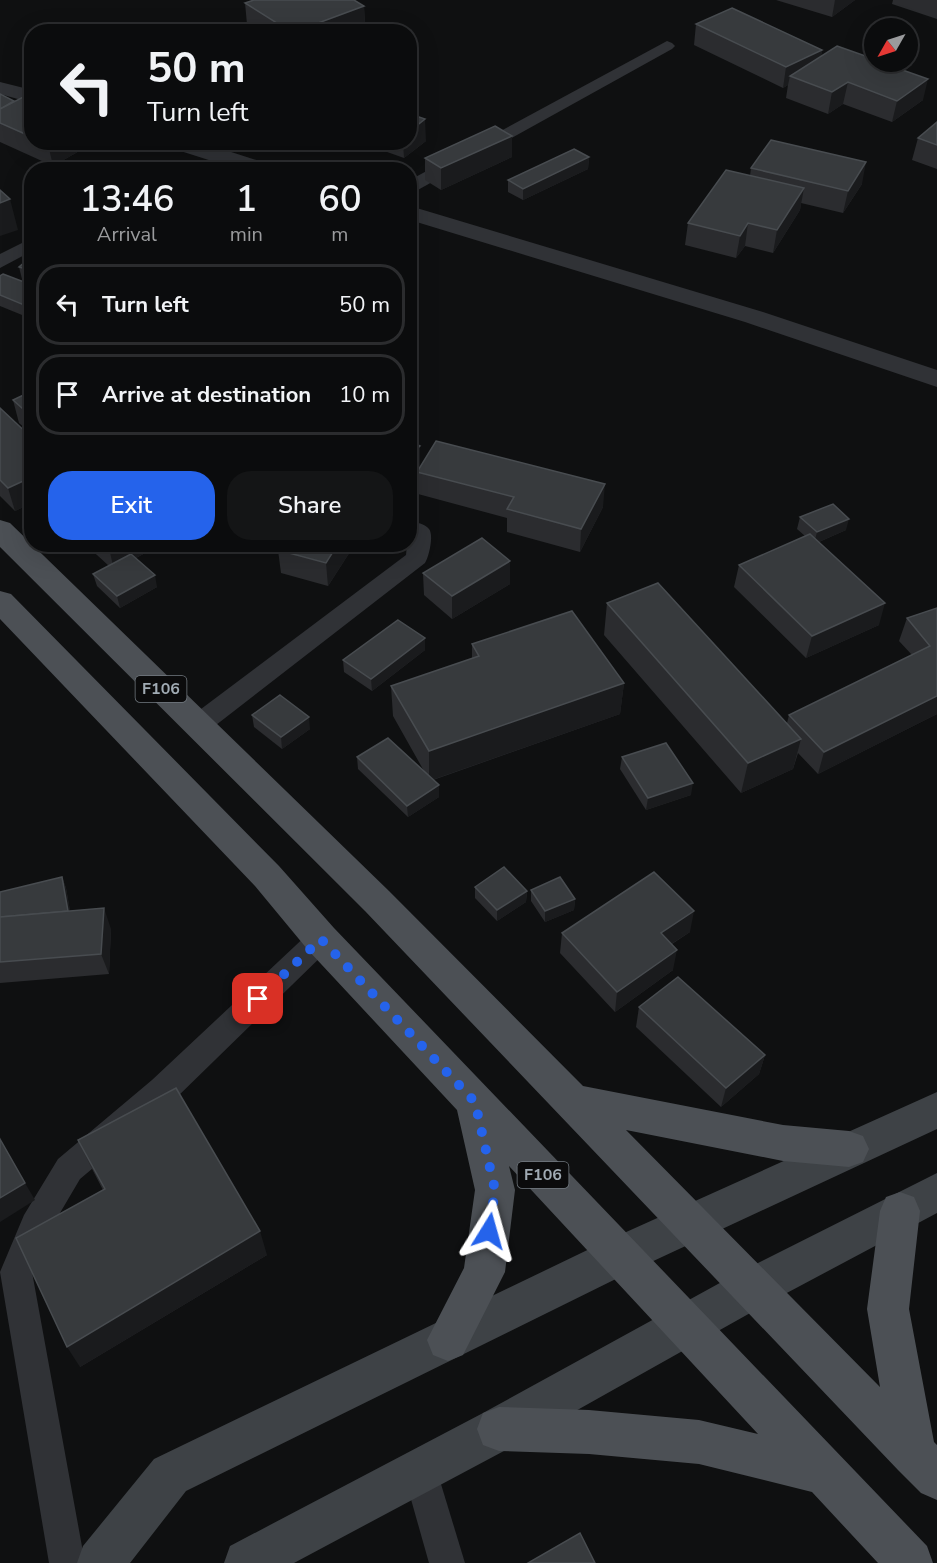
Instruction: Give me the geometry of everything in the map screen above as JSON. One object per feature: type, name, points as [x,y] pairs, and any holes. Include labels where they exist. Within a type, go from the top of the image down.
[{"type":"main road","name":"F106","points":[[0,530],[377,901],[926,1465]]},
{"type":"main road","name":"F106","points":[[0,600],[267,876],[321,939],[910,1563]]},
{"type":"main road","points":[[448,1340],[484,1272],[495,1190],[475,1102]]},
{"type":"main road","points":[[573,1102],[783,1143],[849,1149]]},
{"type":"main road","points":[[100,1563],[170,1475],[619,1257],[937,1110]]},
{"type":"main road","points":[[247,1563],[499,1429],[753,1288],[937,1192]]},
{"type":"main road","points":[[900,1211],[888,1309],[926,1465]]},
{"type":"main road","points":[[499,1429],[589,1432],[699,1442],[822,1472]]},
{"type":"street","points":[[0,88],[24,95]]},
{"type":"street","points":[[202,150],[239,162]]},
{"type":"street","points":[[417,215],[754,317],[937,379]]},
{"type":"lane","points":[[417,183],[666,46]]},
{"type":"lane","points":[[0,262],[24,248]]},
{"type":"lane","points":[[198,725],[417,558],[420,532],[417,531]]},
{"type":"lane","points":[[67,1563],[16,1272],[34,1226],[69,1169],[163,1090],[321,939]]},
{"type":"lane","points":[[420,1471],[447,1563]]},
{"type":"building","points":[[254,0],[354,0],[364,6],[316,24],[278,24],[245,3]]},
{"type":"building","points":[[732,8],[822,50],[786,67],[696,24]]},
{"type":"building","points":[[837,46],[864,55],[864,72],[908,72],[928,79],[897,101],[848,82],[832,92],[790,76]]},
{"type":"building","points":[[0,94],[14,101],[0,109]]},
{"type":"building","points":[[24,97],[24,134],[0,123],[0,109]]},
{"type":"building","points":[[417,116],[425,119],[417,125]]},
{"type":"building","points":[[937,122],[937,145],[918,138]]},
{"type":"building","points":[[495,126],[512,136],[441,168],[425,158]]},
{"type":"building","points":[[771,140],[866,162],[848,191],[751,168]]},
{"type":"building","points":[[574,149],[589,157],[523,189],[508,180]]},
{"type":"building","points":[[726,170],[804,188],[777,230],[748,223],[740,236],[688,223]]},
{"type":"building","points":[[0,190],[10,199],[0,203]]},
{"type":"building","points":[[3,274],[24,282],[24,305],[0,295],[0,276]]},
{"type":"building","points":[[24,395],[24,410],[13,400]]},
{"type":"building","points":[[0,408],[24,430],[24,481],[8,488],[0,480]]},
{"type":"building","points":[[436,441],[605,484],[581,529],[507,509],[514,497],[417,472]]},
{"type":"building","points":[[833,504],[849,519],[817,532],[800,517]]},
{"type":"building","points":[[810,534],[885,603],[812,636],[739,565]]},
{"type":"building","points":[[482,538],[510,561],[452,596],[423,573]]},
{"type":"building","points":[[285,552],[333,552],[326,563]]},
{"type":"building","points":[[131,554],[155,575],[117,596],[93,574]]},
{"type":"building","points":[[658,583],[801,739],[748,763],[607,603]]},
{"type":"building","points":[[937,608],[937,696],[824,752],[789,715],[930,646],[907,618]]},
{"type":"building","points":[[572,611],[624,683],[429,751],[391,686],[479,656],[472,644]]},
{"type":"building","points":[[398,620],[425,638],[371,679],[343,660]]},
{"type":"building","points":[[280,695],[309,717],[281,737],[252,715]]},
{"type":"building","points":[[388,738],[439,785],[407,806],[357,757]]},
{"type":"building","points":[[666,743],[693,783],[648,798],[622,757]]},
{"type":"building","points":[[504,867],[527,891],[497,910],[475,887]]},
{"type":"building","points":[[654,872],[694,911],[661,933],[677,950],[617,992],[562,933]]},
{"type":"building","points":[[62,877],[68,911],[0,917],[0,892]]},
{"type":"building","points":[[560,877],[575,899],[545,911],[531,890]]},
{"type":"building","points":[[104,908],[101,954],[0,962],[0,917]]},
{"type":"building","points":[[678,977],[765,1055],[726,1088],[639,1007]]},
{"type":"building","points":[[176,1088],[260,1231],[67,1347],[16,1238],[105,1189],[78,1140]]},
{"type":"building","points":[[0,1139],[25,1183],[0,1198]]},
{"type":"building","points":[[580,1533],[595,1563],[528,1563]]},
{"type":"route","points":[[258,999],[321,939],[475,1102],[495,1190],[489,1231]]}]
